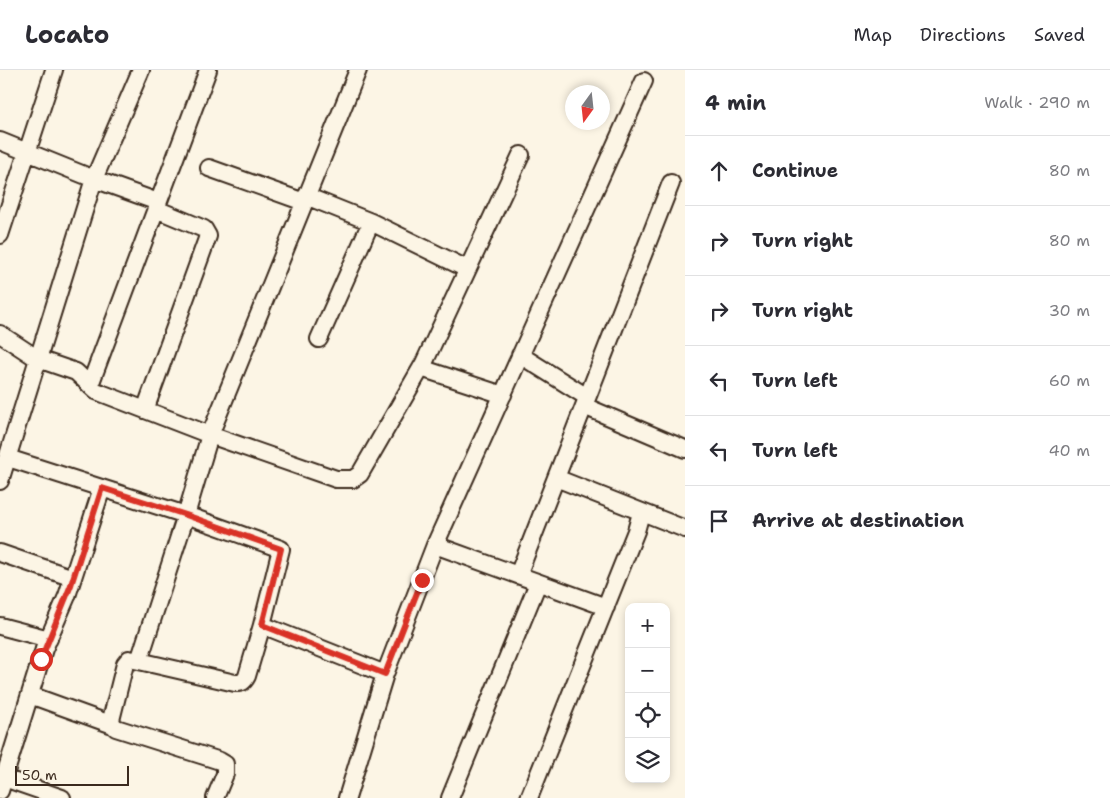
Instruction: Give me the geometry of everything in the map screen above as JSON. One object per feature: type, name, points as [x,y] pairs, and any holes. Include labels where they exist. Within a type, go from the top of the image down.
[{"type":"street","points":[[0,235],[54,70]]},
{"type":"street","points":[[0,481],[94,178],[141,70]]},
{"type":"street","points":[[90,386],[208,70]]},
{"type":"street","points":[[139,661],[210,434],[358,70]]},
{"type":"street","points":[[347,798],[385,674],[435,545],[644,81]]},
{"type":"street","points":[[0,141],[94,178],[157,206],[204,229],[208,236],[145,410]]},
{"type":"street","points":[[0,334],[38,359],[76,372],[96,391],[336,479],[353,479],[360,474],[424,364],[521,155]]},
{"type":"street","points":[[209,168],[371,222],[467,269]]},
{"type":"street","points":[[518,575],[671,183]]},
{"type":"street","points":[[319,339],[371,222]]},
{"type":"street","points":[[520,355],[586,402],[685,449]]},
{"type":"street","points":[[424,364],[427,370],[503,395]]},
{"type":"street","points":[[8,458],[186,515],[281,549],[262,625],[245,681],[235,683],[129,659],[125,664],[111,720],[113,725]]},
{"type":"street","points":[[556,478],[640,513],[685,529]]},
{"type":"street","points":[[62,798],[2,784],[30,695],[73,578],[102,488]]},
{"type":"street","points":[[529,798],[636,531],[640,513]]},
{"type":"street","points":[[435,545],[606,607]]},
{"type":"street","points":[[0,553],[73,578]]},
{"type":"street","points":[[450,798],[538,583]]},
{"type":"street","points":[[262,625],[385,674]]},
{"type":"street","points":[[0,626],[49,639]]},
{"type":"street","points":[[30,695],[113,725],[116,728],[220,761],[225,764],[225,774],[215,798]]},
{"type":"route","points":[[41,659],[71,585],[102,488],[186,515],[281,549],[262,625],[385,674],[422,580]]}]
